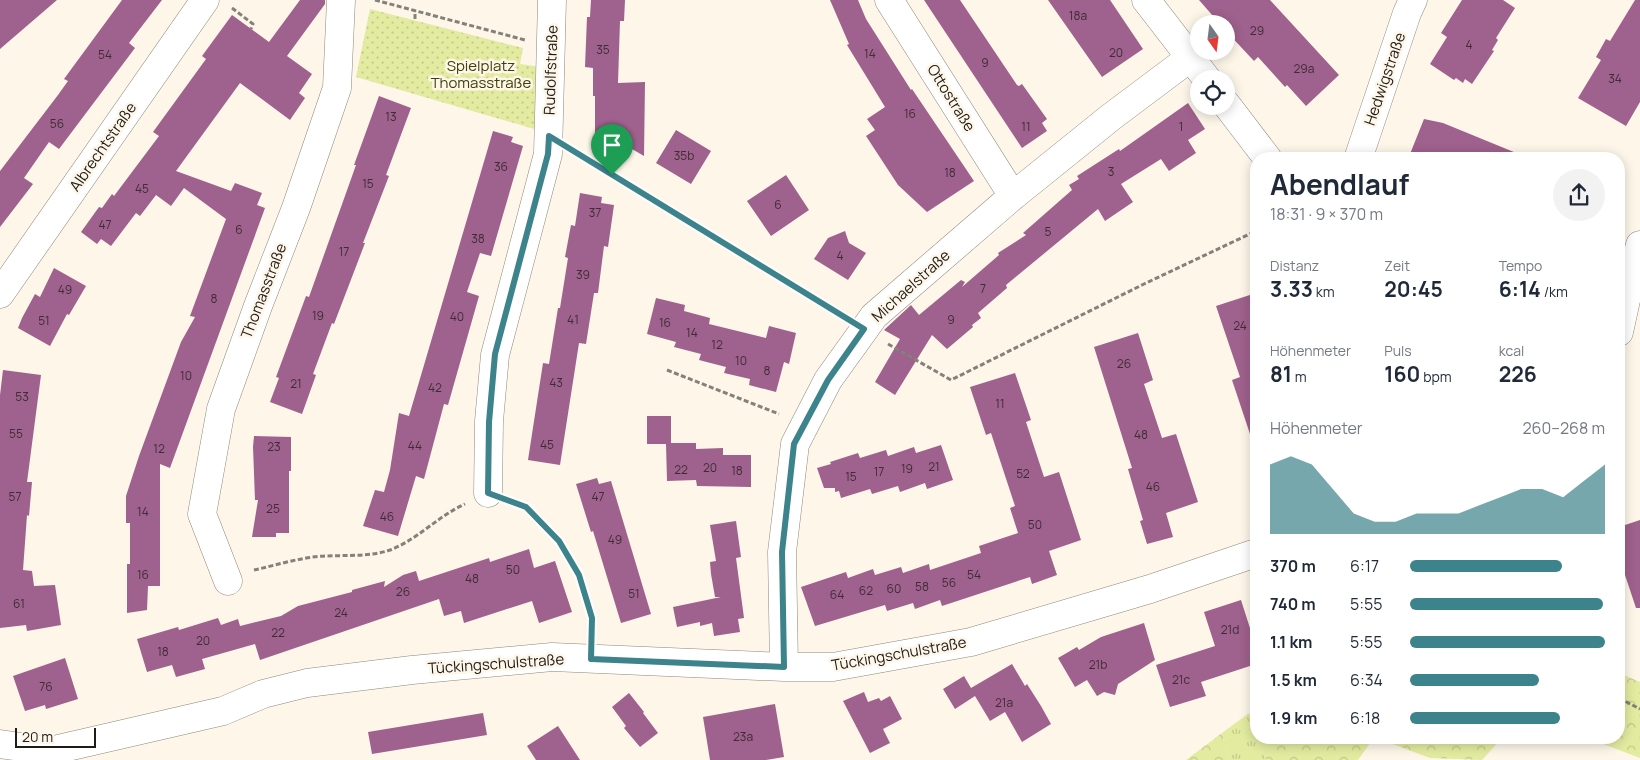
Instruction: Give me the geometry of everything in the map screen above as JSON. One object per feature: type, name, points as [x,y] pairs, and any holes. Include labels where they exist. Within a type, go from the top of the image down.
[{"type":"street","name":"Thomasstraße","points":[[228,581],[202,514],[221,409],[296,208],[337,88],[341,0]]},
{"type":"street","name":"Rudolfstraße","points":[[488,493],[489,422],[495,354],[548,154],[552,0]]},
{"type":"street","name":"Ottostraße","points":[[889,0],[1013,196]]},
{"type":"street","points":[[1146,0],[1190,56]]},
{"type":"street","name":"Hedwigstraße","points":[[1360,152],[1413,0]]},
{"type":"street","name":"Albrechtstraße","points":[[0,294],[217,3]]},
{"type":"street","name":"Michaelstraße","points":[[784,667],[782,552],[794,444],[828,380],[874,316],[1013,196],[1190,58]]},
{"type":"street","points":[[1234,115],[1263,152]]},
{"type":"street","points":[[1628,308],[1640,245]]},
{"type":"street","name":"Tückingschulstraße","points":[[0,744],[50,751],[223,711],[263,694],[307,683],[412,670],[552,657],[784,667],[833,667],[971,642],[1150,589],[1250,555]]},
{"type":"path","points":[[375,0],[552,48]]},
{"type":"path","points":[[217,3],[253,24],[251,28]]},
{"type":"path","points":[[415,11],[415,20]]},
{"type":"path","points":[[549,136],[864,329],[951,380],[1250,234]]},
{"type":"path","points":[[667,370],[805,424]]},
{"type":"path","points":[[228,581],[248,571],[297,560],[324,556],[372,555],[391,550],[452,510],[488,493],[526,507],[559,541],[579,575],[592,618],[591,659]]},
{"type":"path","points":[[1625,701],[1640,709]]},
{"type":"green space","name":"Spielplatz Thomasstraße","points":[[370,9],[523,48],[520,64],[541,67],[541,131],[356,77]]},
{"type":"green space","points":[[1625,676],[1640,682],[1640,758],[1603,744],[1625,744]]},
{"type":"green space","points":[[1249,713],[1250,744],[1259,744],[1262,753],[1268,760],[1229,760],[1222,733]]},
{"type":"green space","points":[[1222,733],[1229,760],[1186,760]]},
{"type":"green space","points":[[1259,744],[1369,744],[1358,760],[1268,760],[1262,753]]},
{"type":"green space","points":[[1392,744],[1496,744],[1482,760],[1430,758]]},
{"type":"building","points":[[0,0],[57,0],[0,49]]},
{"type":"building","points":[[122,0],[162,0],[129,43],[135,48],[59,149],[49,142],[24,178],[33,184],[0,227],[0,171],[68,81],[64,79]]},
{"type":"building","points":[[300,0],[325,0],[325,4],[287,56],[312,74],[299,93],[305,98],[290,120],[240,83],[176,171],[231,191],[235,183],[262,193],[257,205],[265,208],[170,468],[160,464],[160,586],[148,586],[147,610],[127,613],[127,564],[130,564],[130,523],[126,523],[126,496],[181,342],[195,317],[190,316],[226,219],[184,188],[171,206],[156,195],[140,216],[136,213],[111,246],[101,239],[97,244],[81,232],[99,207],[102,208],[112,194],[114,196],[159,136],[153,132],[206,59],[202,56],[232,15],[269,42]]},
{"type":"building","points":[[591,0],[625,0],[624,21],[620,21],[618,83],[645,82],[644,156],[620,142],[620,158],[597,155],[593,68],[585,67],[587,17],[590,17]]},
{"type":"building","points":[[830,0],[858,0],[866,19],[911,90],[974,181],[927,212],[898,185],[866,136],[875,130],[867,119],[885,107],[847,45],[849,44]]},
{"type":"building","points":[[924,0],[960,0],[1017,85],[1022,84],[1047,119],[1042,123],[1047,131],[1022,148]]},
{"type":"building","points":[[1048,0],[1110,0],[1143,49],[1102,77]]},
{"type":"building","points":[[1199,0],[1270,0],[1339,75],[1306,106],[1287,85],[1285,87],[1258,57],[1254,61],[1235,41],[1235,15],[1212,15]]},
{"type":"building","points":[[1462,0],[1503,0],[1515,8],[1496,38],[1498,40],[1492,50],[1494,51],[1472,84],[1465,79],[1463,83],[1456,78],[1454,80],[1430,64],[1447,37],[1441,33]]},
{"type":"building","points":[[1635,0],[1640,0],[1640,102],[1626,126],[1578,98],[1601,60],[1596,57],[1606,39],[1610,41]]},
{"type":"building","points":[[379,96],[411,108],[386,175],[389,176],[363,243],[365,243],[313,374],[316,375],[302,414],[270,402],[279,378],[276,377],[306,296],[309,297]]},
{"type":"building","points":[[1188,103],[1190,115],[1196,115],[1205,129],[1188,140],[1196,153],[1169,171],[1161,159],[1121,184],[1133,202],[1105,221],[1098,209],[1006,285],[1007,288],[978,313],[981,318],[972,325],[973,327],[947,349],[932,335],[895,395],[875,382],[900,339],[884,330],[911,305],[919,315],[961,280],[965,282],[962,287],[999,255],[998,253],[1026,235],[1023,233],[1072,190],[1069,185],[1079,179],[1077,176],[1119,149],[1120,151]]},
{"type":"building","points":[[1424,119],[1443,123],[1514,152],[1411,152]]},
{"type":"building","points":[[676,130],[711,151],[691,184],[656,163]]},
{"type":"building","points":[[493,131],[513,137],[511,142],[523,146],[491,256],[480,253],[467,292],[479,296],[448,405],[444,404],[424,479],[416,476],[398,536],[363,526],[375,490],[384,492],[390,470],[399,413],[409,416]]},
{"type":"building","points":[[786,175],[809,210],[771,236],[747,201]]},
{"type":"building","points":[[580,193],[602,197],[601,203],[614,205],[608,247],[604,246],[598,293],[594,293],[586,344],[579,343],[560,465],[528,460],[543,363],[549,364],[568,258],[565,257],[571,225],[575,226]]},
{"type":"building","points":[[845,231],[849,243],[866,253],[848,280],[814,259],[828,238]]},
{"type":"building","points":[[54,268],[86,286],[69,315],[67,314],[50,346],[18,328],[35,294],[40,297]]},
{"type":"building","points":[[1250,295],[1250,434],[1232,380],[1240,377],[1216,306]]},
{"type":"building","points":[[656,298],[685,305],[684,311],[710,318],[709,324],[766,338],[769,326],[796,333],[789,364],[784,362],[776,392],[749,385],[750,379],[724,373],[726,367],[699,360],[701,354],[674,347],[676,342],[647,334]]},
{"type":"building","points":[[1138,333],[1153,380],[1144,384],[1162,438],[1176,434],[1198,502],[1166,513],[1173,537],[1147,544],[1140,521],[1143,520],[1128,469],[1132,468],[1094,347]]},
{"type":"building","points":[[3,370],[41,375],[27,482],[32,482],[29,516],[27,515],[23,570],[32,571],[34,586],[55,585],[61,625],[27,631],[26,625],[0,628],[0,395]]},
{"type":"building","points":[[1015,373],[1031,420],[1026,422],[1044,477],[1059,472],[1081,540],[1049,551],[1057,575],[1032,584],[1030,577],[942,606],[940,600],[915,609],[913,603],[887,611],[885,605],[815,626],[801,587],[846,572],[848,578],[873,569],[875,575],[901,567],[903,573],[929,564],[930,570],[981,553],[979,546],[1018,533],[1010,508],[1015,506],[991,433],[986,435],[970,387]]},
{"type":"building","points":[[647,416],[671,416],[671,443],[696,443],[696,449],[723,448],[723,455],[751,455],[751,487],[697,486],[696,480],[667,481],[666,444],[647,444]]},
{"type":"building","points":[[254,436],[291,437],[289,533],[276,533],[276,537],[252,537],[258,500],[255,500]]},
{"type":"building","points":[[941,445],[953,480],[927,489],[925,483],[900,492],[898,486],[872,494],[870,489],[841,498],[839,491],[835,492],[835,488],[824,488],[817,468],[858,453],[860,458],[886,450],[888,456],[914,447],[916,453]]},
{"type":"building","points":[[597,478],[599,484],[611,481],[651,614],[621,623],[593,531],[591,532],[576,484]]},
{"type":"building","points":[[1640,520],[1640,608],[1636,608],[1625,575],[1625,525]]},
{"type":"building","points":[[736,521],[741,557],[736,558],[744,618],[738,619],[740,632],[714,636],[712,623],[700,626],[700,622],[677,627],[673,607],[721,597],[715,597],[711,574],[710,562],[716,561],[710,525]]},
{"type":"building","points":[[529,549],[534,568],[555,561],[572,612],[539,623],[532,601],[464,623],[461,611],[444,616],[439,599],[260,660],[255,644],[202,659],[205,669],[176,677],[172,665],[147,672],[137,639],[178,627],[179,630],[218,618],[221,625],[238,619],[240,626],[281,616],[298,606],[385,581],[384,587],[403,575],[416,571],[419,581],[489,558],[490,562]]},
{"type":"building","points":[[1241,600],[1250,628],[1250,666],[1201,682],[1206,696],[1170,707],[1156,665],[1215,646],[1204,612]]},
{"type":"building","points":[[1144,623],[1155,660],[1118,684],[1115,695],[1104,692],[1097,696],[1087,680],[1075,687],[1058,658],[1077,647],[1079,650],[1101,637]]},
{"type":"building","points":[[65,658],[78,699],[46,709],[45,705],[25,711],[13,676]]},
{"type":"building","points":[[1012,664],[1025,686],[1027,684],[1051,724],[1022,742],[1005,712],[990,721],[975,696],[955,709],[943,689],[964,676],[971,688]]},
{"type":"building","points":[[864,692],[868,702],[879,698],[881,701],[890,696],[902,719],[883,729],[890,743],[870,753],[843,701]]},
{"type":"building","points":[[629,693],[658,733],[640,747],[624,728],[626,726],[612,707]]},
{"type":"building","points":[[775,704],[784,757],[766,760],[710,760],[703,717]]},
{"type":"building","points":[[483,713],[487,735],[372,754],[368,732]]},
{"type":"building","points":[[558,726],[580,760],[536,760],[527,746]]},
{"type":"route","points":[[549,136],[612,175],[864,329],[828,380],[794,444],[782,552],[784,667],[591,659],[592,618],[579,575],[559,541],[526,507],[488,493],[489,422],[495,354],[548,154],[549,136]]}]
